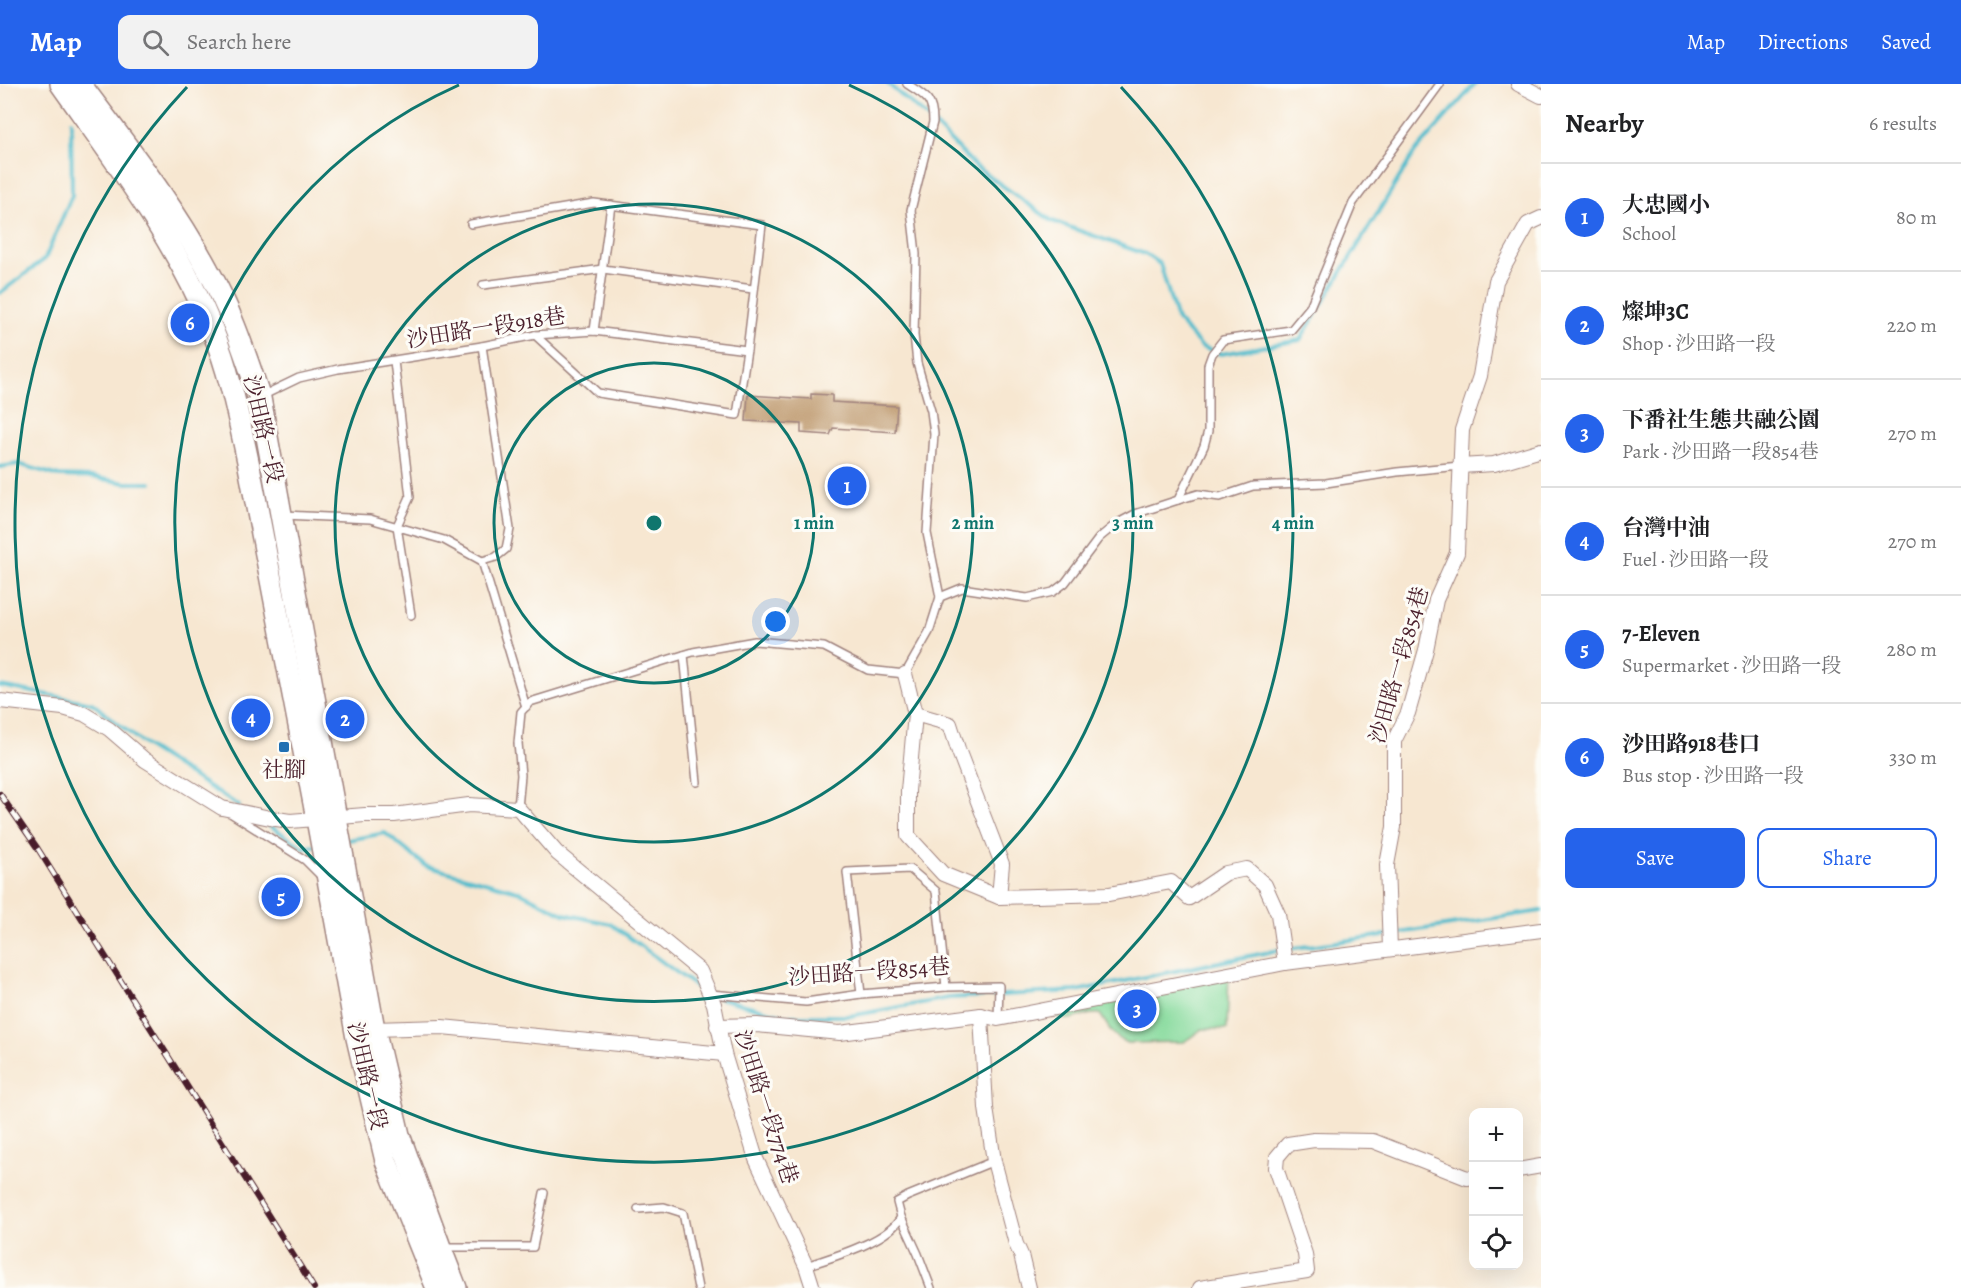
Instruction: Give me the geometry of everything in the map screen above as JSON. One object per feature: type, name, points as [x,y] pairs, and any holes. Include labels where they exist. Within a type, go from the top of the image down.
[{"type":"main road","name":"沙田路一段","points":[[61,84],[141,197],[189,279],[213,330],[237,408],[327,818]]},
{"type":"main road","name":"沙田路一段","points":[[80,84],[157,185],[209,270],[235,327],[260,398],[282,515],[327,818]]},
{"type":"main road","points":[[327,818],[334,857]]},
{"type":"main road","name":"沙田路一段","points":[[334,857],[330,885],[357,1038],[386,1161],[437,1288]]},
{"type":"main road","name":"沙田路一段","points":[[334,857],[399,1135],[456,1288]]},
{"type":"street","points":[[1518,84],[1541,96]]},
{"type":"street","name":"沙田路一段854巷","points":[[1390,949],[1387,864],[1394,826],[1394,741],[1408,713],[1426,650],[1436,600],[1457,553],[1462,430],[1480,376],[1496,281],[1528,224],[1541,218]]},
{"type":"street","points":[[1460,466],[1494,464],[1541,450]]},
{"type":"street","points":[[905,674],[915,714],[908,791],[908,836],[943,874],[999,897],[1108,894],[1171,882],[1190,898],[1226,873],[1247,868],[1266,885],[1278,914],[1285,963]]},
{"type":"street","points":[[0,700],[63,708],[84,714],[109,729],[145,760],[222,808],[290,821],[394,815],[469,805],[518,808],[557,854],[700,971],[714,1004],[717,1026],[757,1025],[840,1033],[981,1015],[998,1019],[1285,963],[1541,930]]},
{"type":"street","points":[[915,714],[951,724],[959,752],[1002,864],[999,897]]},
{"type":"street","points":[[981,1015],[986,1108],[994,1161],[1016,1244],[1022,1255],[1029,1288]]},
{"type":"street","name":"沙田路一段774巷","points":[[717,1026],[756,1159],[806,1266],[813,1288]]},
{"type":"street","points":[[374,1029],[442,1027],[724,1054]]},
{"type":"street","points":[[1200,1288],[1308,1271],[1305,1254],[1276,1168],[1277,1157],[1288,1144],[1314,1140],[1373,1141],[1469,1178]]},
{"type":"street","points":[[1523,1169],[1541,1166]]},
{"type":"lane","points":[[518,808],[521,775],[518,742],[521,712],[530,702],[684,655],[755,641],[824,647],[868,670],[905,674],[929,632],[940,597],[927,533],[934,434],[931,411],[917,363],[914,335],[916,254],[911,210],[933,122],[933,109],[931,102],[923,94],[907,84]]},
{"type":"lane","points":[[1178,500],[1204,446],[1208,431],[1208,365],[1212,354],[1223,340],[1291,330],[1310,307],[1353,203],[1440,84]]},
{"type":"lane","points":[[471,224],[594,203],[762,225],[737,415],[598,393],[535,335]]},
{"type":"lane","points":[[594,331],[610,205]]},
{"type":"lane","points":[[483,285],[603,269],[753,289]]},
{"type":"lane","name":"沙田路一段918巷","points":[[237,408],[299,378],[338,369],[482,346],[535,335],[594,331],[747,350]]},
{"type":"lane","points":[[482,346],[510,529],[507,549],[496,557],[482,561]]},
{"type":"lane","points":[[394,361],[410,497],[397,526],[411,615]]},
{"type":"lane","points":[[940,597],[962,588],[1027,598],[1053,592],[1065,583],[1099,538],[1116,524],[1135,514],[1198,494],[1220,497],[1253,486],[1326,483],[1460,466]]},
{"type":"lane","points":[[282,515],[370,519],[444,540],[482,561],[526,707]]},
{"type":"lane","points":[[684,655],[697,782]]},
{"type":"lane","points":[[222,808],[305,860],[330,885]]},
{"type":"lane","points":[[861,994],[847,872],[910,869],[936,891],[946,987]]},
{"type":"lane","name":"沙田路一段854巷","points":[[710,994],[806,1002],[861,994],[946,987],[999,986],[998,1019]]},
{"type":"lane","points":[[931,1288],[897,1202],[994,1161]]},
{"type":"lane","points":[[440,1247],[533,1247],[544,1192]]},
{"type":"lane","points":[[638,1209],[664,1207],[683,1213],[698,1288]]},
{"type":"lane","points":[[806,1266],[865,1245],[897,1226],[901,1217]]},
{"type":"green space","points":[[1229,971],[1227,1029],[1202,1029],[1184,1042],[1127,1043],[1111,1031],[1100,1014],[1063,1019],[1049,1012]]},
{"type":"building","points":[[811,394],[832,395],[832,402],[897,406],[895,432],[833,428],[830,435],[801,433],[801,424],[746,421],[748,395],[811,399]]},
{"type":"waterway","points":[[888,84],[928,118],[975,166],[1052,221],[1145,254],[1160,264],[1177,320],[1202,347],[1221,354],[1300,340],[1415,152],[1475,84]]},
{"type":"waterway","points":[[0,293],[45,259],[72,195],[71,121]]},
{"type":"waterway","points":[[0,467],[18,464],[59,476],[91,477],[126,483],[151,483]]},
{"type":"waterway","points":[[0,686],[92,703],[150,749],[239,806]]},
{"type":"waterway","points":[[266,823],[304,848],[314,846]]},
{"type":"waterway","points":[[348,840],[385,833],[426,866],[518,891],[564,914],[611,924],[706,994]]},
{"type":"waterway","points":[[1393,934],[1541,911]]},
{"type":"waterway","points":[[1287,949],[1386,935]]},
{"type":"waterway","points":[[719,998],[786,1016],[850,1016],[949,998],[1076,991],[1279,950]]},
{"type":"railway","points":[[0,794],[38,849],[314,1288]]},
{"type":"place","name":"沙田路918巷口","points":[[190,323]]},
{"type":"place","name":"大忠國小","points":[[847,486]]},
{"type":"place","name":"台灣中油","points":[[251,718]]},
{"type":"place","name":"燦坤3C","points":[[345,719]]},
{"type":"place","name":"社腳","points":[[284,747]]},
{"type":"place","name":"7-Eleven","points":[[281,897]]},
{"type":"place","name":"下番社生態共融公園","points":[[1137,1009]]}]
